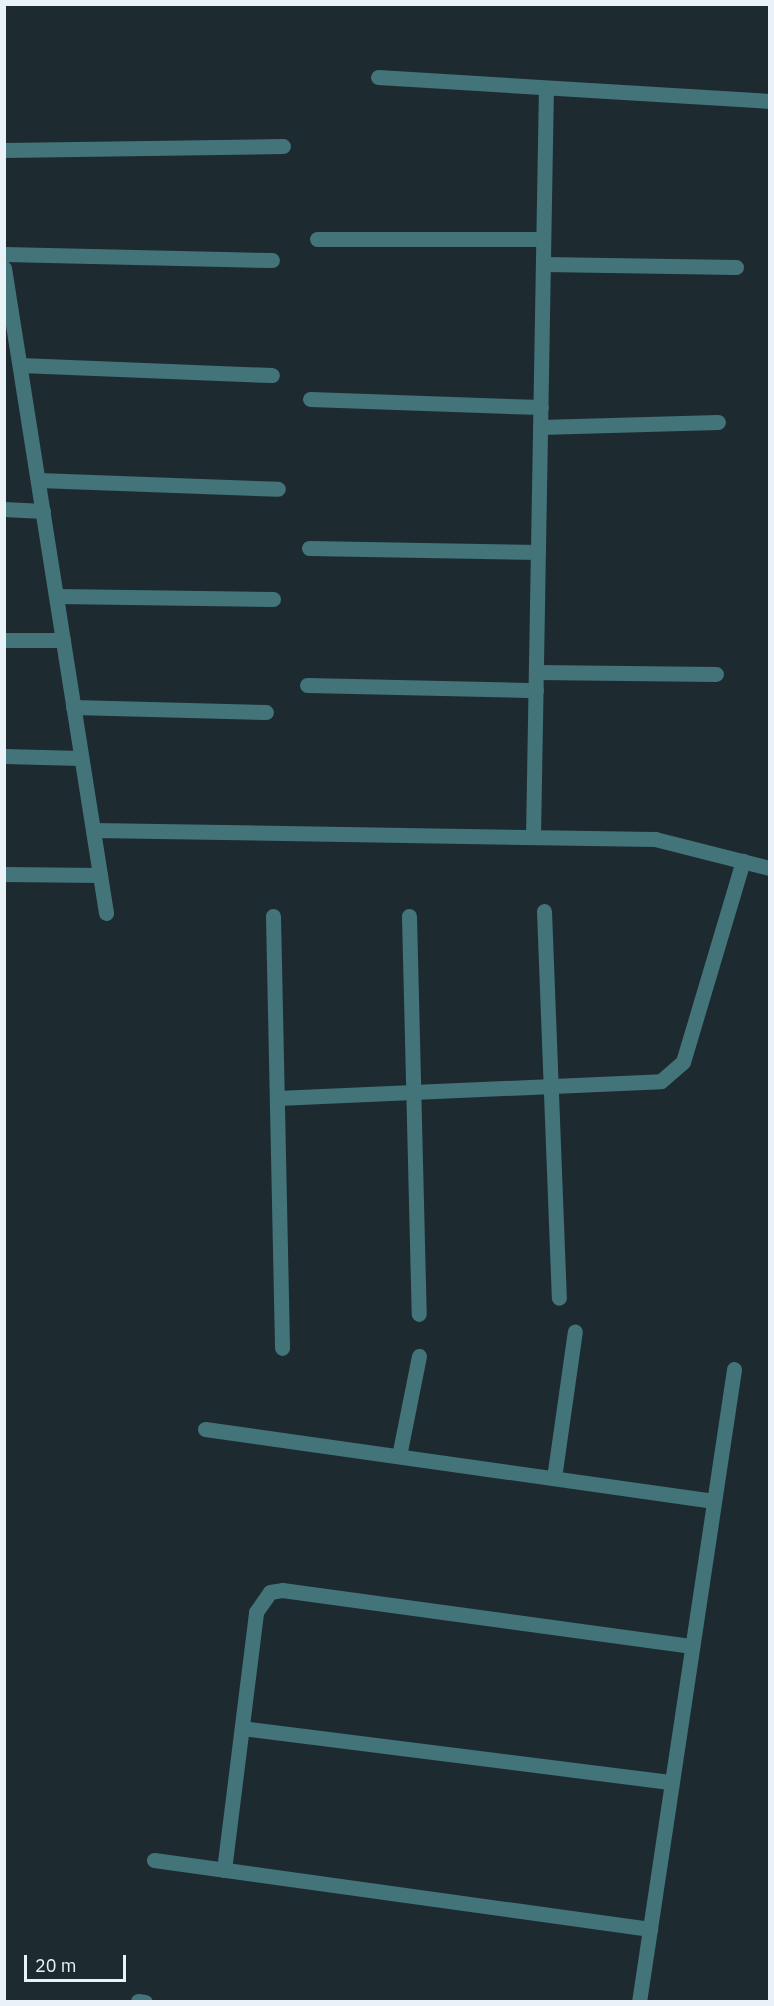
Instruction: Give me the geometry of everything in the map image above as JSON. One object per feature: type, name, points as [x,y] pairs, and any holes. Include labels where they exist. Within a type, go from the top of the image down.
[{"type":"street","points":[[378,77],[770,101]]},
{"type":"street","points":[[533,837],[546,88]]},
{"type":"street","points":[[4,150],[283,146]]},
{"type":"street","points":[[317,239],[543,239]]},
{"type":"street","points":[[4,254],[272,260]]},
{"type":"street","points":[[543,264],[736,267]]},
{"type":"street","points":[[4,268],[105,914]]},
{"type":"street","points":[[20,365],[272,375]]},
{"type":"street","points":[[310,399],[541,406]]},
{"type":"street","points":[[540,427],[718,422]]},
{"type":"street","points":[[38,480],[279,489]]},
{"type":"street","points":[[4,509],[43,511]]},
{"type":"street","points":[[309,548],[538,552]]},
{"type":"street","points":[[56,596],[273,599]]},
{"type":"street","points":[[4,640],[63,640]]},
{"type":"street","points":[[536,672],[716,674]]},
{"type":"street","points":[[307,684],[536,690]]},
{"type":"street","points":[[73,707],[266,712]]},
{"type":"street","points":[[4,756],[81,758]]},
{"type":"street","points":[[93,830],[655,840],[770,868]]},
{"type":"street","points":[[277,1098],[647,1083],[673,1075],[683,1062],[744,861]]},
{"type":"street","points":[[4,874],[100,875]]},
{"type":"street","points":[[544,911],[548,1087],[559,1298]]},
{"type":"street","points":[[273,916],[282,1348]]},
{"type":"street","points":[[408,916],[419,1314]]},
{"type":"street","points":[[554,1478],[574,1331]]},
{"type":"street","points":[[399,1456],[419,1356]]},
{"type":"street","points":[[639,2001],[734,1369]]},
{"type":"street","points":[[205,1429],[714,1501]]},
{"type":"street","points":[[224,1870],[256,1612],[270,1593],[276,1591],[692,1646]]},
{"type":"street","points":[[242,1728],[672,1782]]},
{"type":"street","points":[[154,1860],[650,1929]]}]
